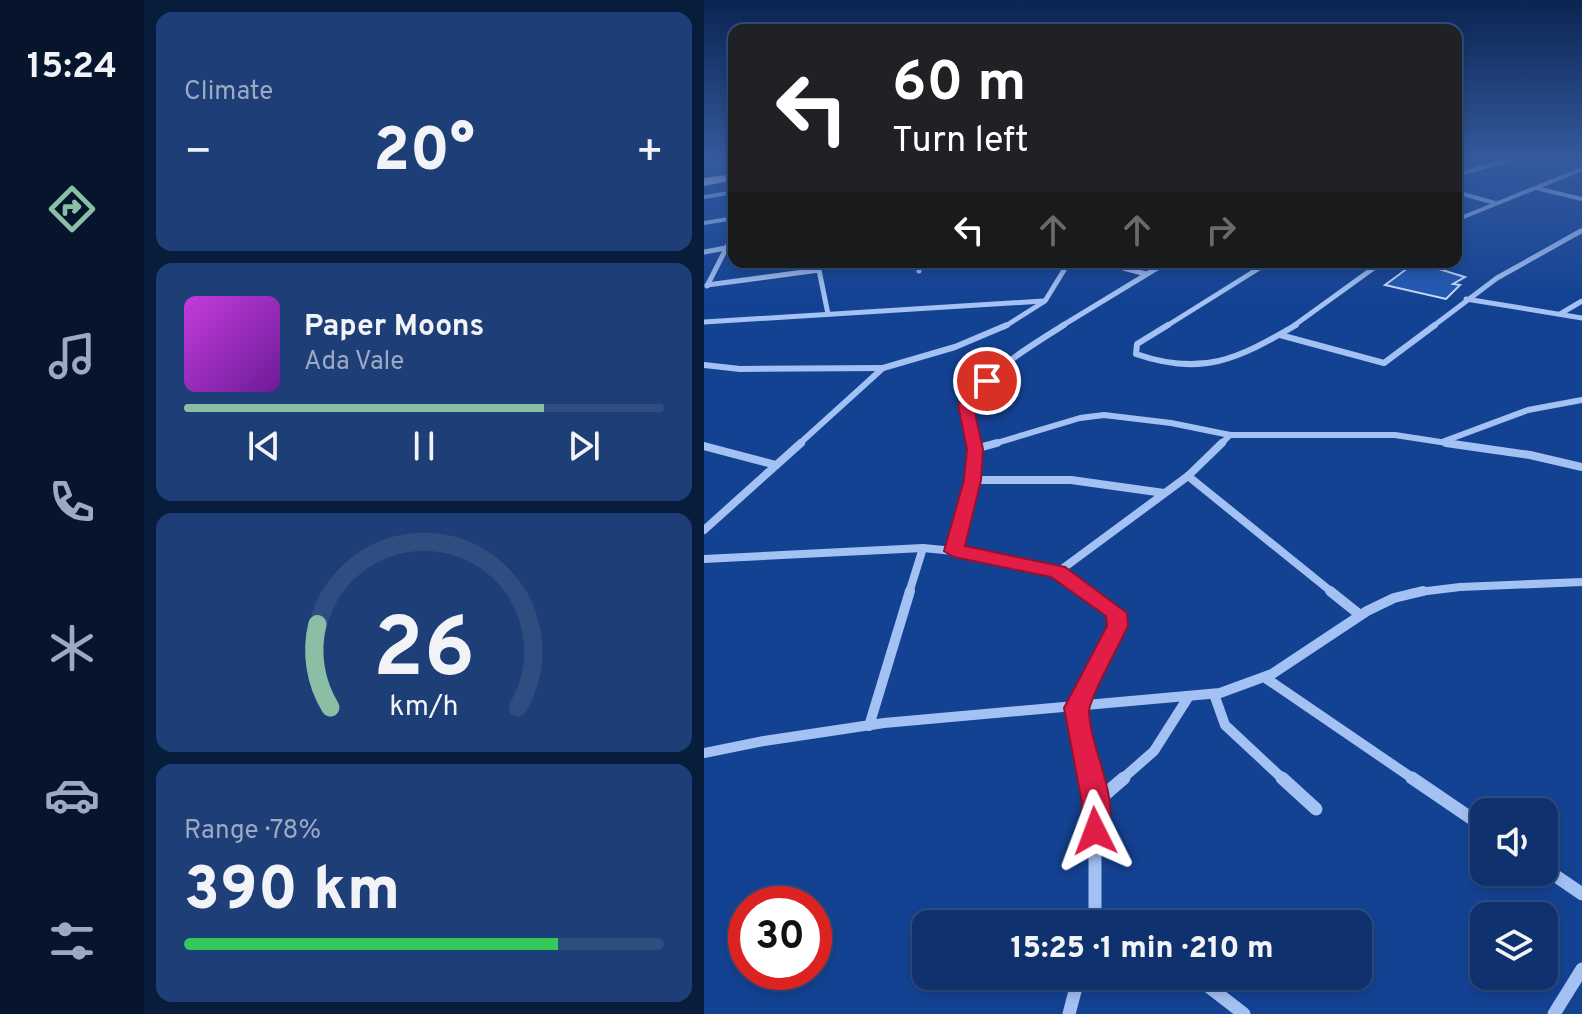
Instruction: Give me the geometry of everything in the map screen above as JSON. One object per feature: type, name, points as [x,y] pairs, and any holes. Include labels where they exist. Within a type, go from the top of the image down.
[{"type":"street","points":[[1462,217],[1490,205]]},
{"type":"street","points":[[704,223],[728,219]]},
{"type":"street","points":[[1280,335],[1384,363],[1395,358],[1465,299],[1582,231]]},
{"type":"street","points":[[704,252],[728,248]]},
{"type":"street","points":[[706,284],[728,251]]},
{"type":"street","points":[[704,365],[740,369],[883,368],[955,347],[999,330],[1045,301],[1065,268]]},
{"type":"street","points":[[1124,268],[1146,274]]},
{"type":"street","points":[[954,551],[972,480],[975,449],[966,417],[966,405],[973,392],[1035,345],[1156,268]]},
{"type":"street","points":[[1259,268],[1137,344],[1135,349],[1143,357],[1164,362],[1217,363],[1280,335],[1374,268]]},
{"type":"street","points":[[706,284],[819,270],[828,314]]},
{"type":"street","points":[[1465,299],[1582,318]]},
{"type":"street","points":[[704,322],[1045,301]]},
{"type":"street","points":[[1560,314],[1582,301]]},
{"type":"street","points":[[704,530],[883,368]]},
{"type":"street","points":[[1441,442],[1528,409],[1554,402],[1582,400]]},
{"type":"street","points":[[975,449],[1080,418],[1104,415],[1171,423],[1230,435],[1395,435],[1530,455],[1582,467]]},
{"type":"street","points":[[1058,572],[1188,476],[1230,435]]},
{"type":"street","points":[[704,446],[776,465]]},
{"type":"street","points":[[1188,476],[1360,615]]},
{"type":"street","points":[[972,480],[1071,480],[1164,493]]},
{"type":"street","points":[[869,726],[923,548]]},
{"type":"street","points":[[704,559],[923,548],[954,551],[1058,572],[1116,613],[1117,626],[1076,708],[1095,803],[1094,910]]},
{"type":"street","points":[[704,753],[764,739],[869,726],[1189,696],[1215,697],[1267,679],[1360,615],[1397,597],[1438,589],[1582,582]]},
{"type":"street","points":[[1267,679],[1470,817]]},
{"type":"street","points":[[1095,803],[1154,751],[1189,696]]},
{"type":"street","points":[[1215,697],[1225,725],[1316,809]]},
{"type":"street","points":[[1558,878],[1582,894]]},
{"type":"street","points":[[1554,1014],[1582,969]]},
{"type":"street","points":[[1069,1014],[1075,990]]},
{"type":"street","points":[[1213,990],[1244,1014]]},
{"type":"building","points":[[1408,268],[1436,268],[1465,277],[1453,284],[1460,285],[1446,299],[1385,285]]},
{"type":"route","points":[[987,381],[973,392],[966,405],[966,417],[975,449],[972,480],[954,551],[1058,572],[1116,613],[1117,626],[1076,708],[1095,803],[1095,831]]}]
